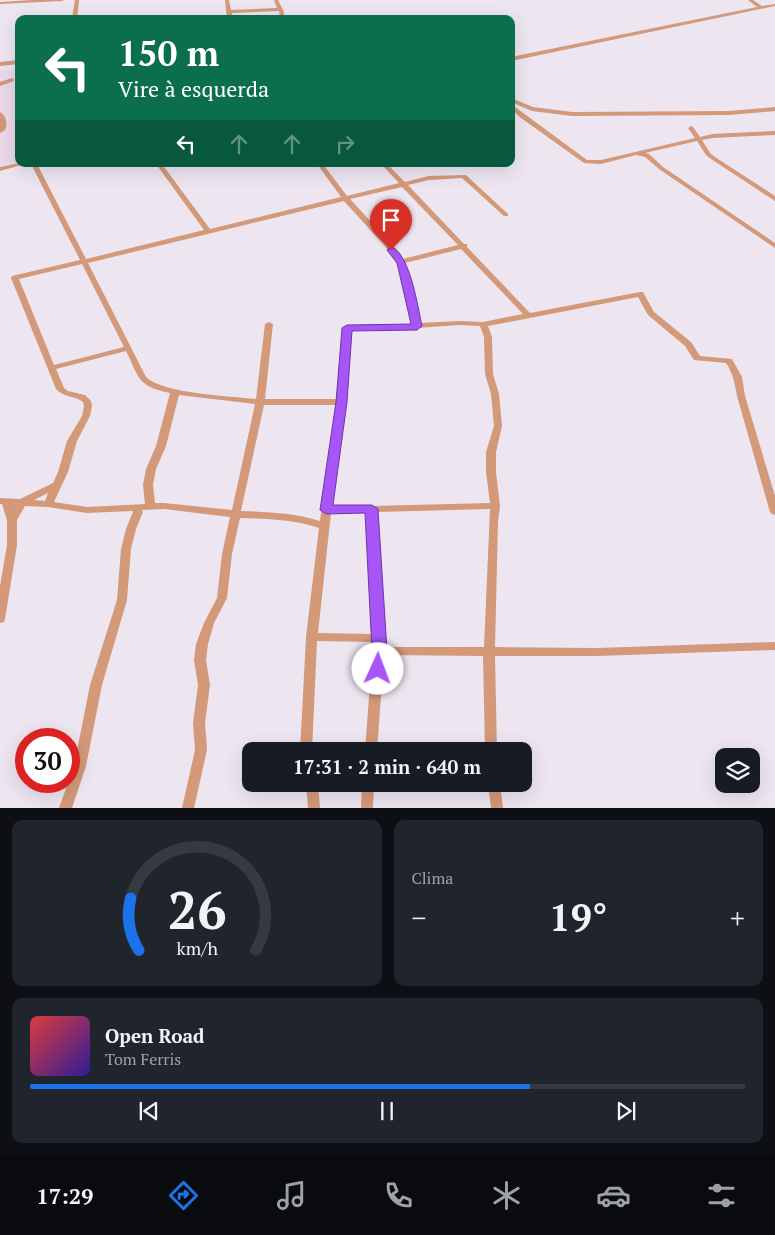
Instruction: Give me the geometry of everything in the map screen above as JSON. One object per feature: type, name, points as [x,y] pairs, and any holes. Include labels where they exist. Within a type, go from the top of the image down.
[{"type":"street","points":[[0,3],[62,0]]},
{"type":"street","points":[[75,15],[77,0]]},
{"type":"street","points":[[227,0],[229,15]]},
{"type":"street","points":[[276,0],[281,9],[282,15]]},
{"type":"street","points":[[750,0],[761,8]]},
{"type":"street","points":[[515,58],[775,5]]},
{"type":"street","points":[[228,12],[281,9]]},
{"type":"street","points":[[0,64],[15,62]]},
{"type":"street","points":[[0,84],[12,80]]},
{"type":"street","points":[[515,102],[532,109],[572,114],[729,113],[775,109]]},
{"type":"street","points":[[515,109],[586,162],[601,162],[712,136],[775,133]]},
{"type":"street","points":[[0,114],[4,123],[3,129],[0,131]]},
{"type":"street","points":[[691,128],[700,139],[708,154],[775,199]]},
{"type":"street","points":[[636,153],[647,155],[661,168],[775,246]]},
{"type":"street","points":[[0,169],[15,166]]},
{"type":"street","points":[[36,167],[128,348],[139,376],[146,383],[153,387],[175,392],[260,402],[341,402]]},
{"type":"street","points":[[161,167],[208,231]]},
{"type":"street","points":[[322,167],[346,199],[401,262],[417,326]]},
{"type":"street","points":[[387,167],[529,316]]},
{"type":"street","points":[[48,504],[63,472],[72,441],[86,416],[88,406],[87,401],[82,397],[65,393],[60,389],[14,278],[429,178],[464,176],[506,214]]},
{"type":"street","points":[[401,262],[464,246]]},
{"type":"street","points":[[306,742],[312,637],[324,526],[341,402],[347,328],[459,323],[483,324],[640,294],[651,312],[688,344],[697,358],[729,361],[739,377],[741,396],[772,489],[775,512]]},
{"type":"street","points":[[188,808],[201,750],[199,724],[204,685],[200,660],[202,644],[209,623],[222,598],[227,554],[260,402],[269,324]]},
{"type":"street","points":[[483,324],[488,338],[489,374],[498,412],[498,426],[491,452],[491,472],[496,506],[493,522],[489,652],[490,742]]},
{"type":"street","points":[[51,368],[128,348]]},
{"type":"street","points":[[150,507],[148,485],[151,469],[162,446],[175,392]]},
{"type":"street","points":[[12,520],[22,502],[56,485]]},
{"type":"street","points":[[0,619],[12,545],[12,520],[3,501],[48,504],[87,510],[164,506],[235,514],[280,516],[303,519],[324,526]]},
{"type":"street","points":[[326,510],[496,506]]},
{"type":"street","points":[[65,808],[80,766],[96,685],[122,600],[126,548],[138,512],[135,507]]},
{"type":"street","points":[[372,509],[380,651],[372,742]]},
{"type":"street","points":[[312,637],[379,638]]},
{"type":"street","points":[[380,651],[597,652],[775,646]]},
{"type":"street","points":[[313,792],[314,808]]},
{"type":"street","points":[[367,808],[368,792]]},
{"type":"street","points":[[495,792],[497,808]]},
{"type":"shaded area","points":[[0,70],[15,70],[15,163],[0,166]]},
{"type":"route","points":[[378,669],[380,651],[372,509],[326,510],[341,402],[347,328],[417,326],[401,262],[391,250]]}]
